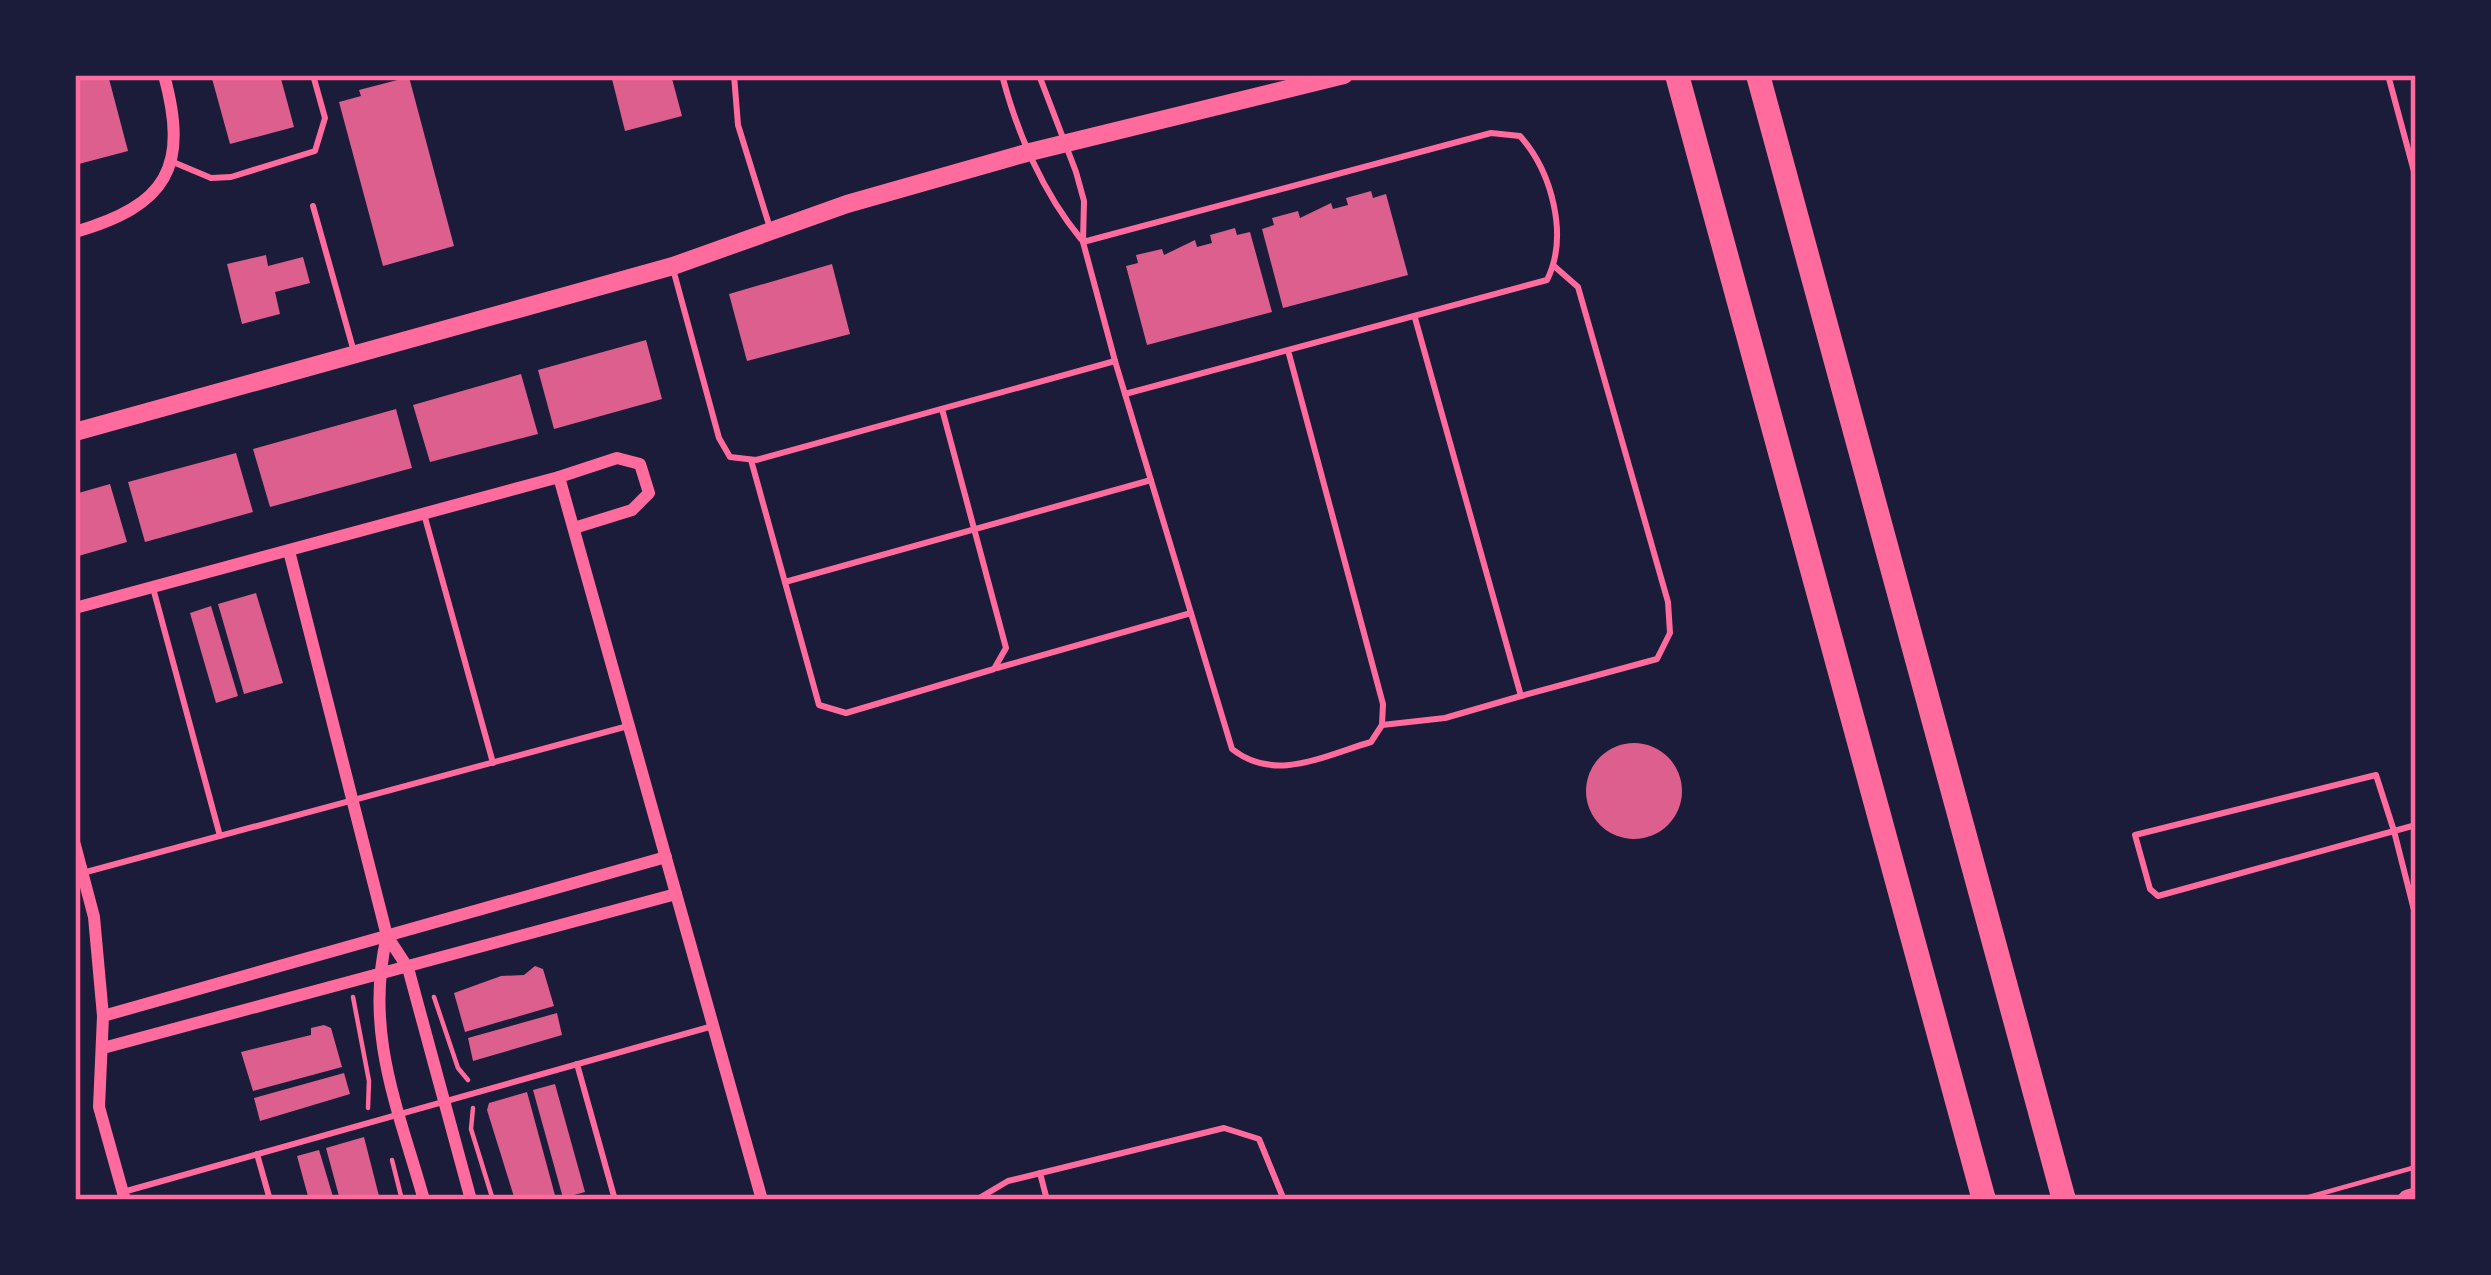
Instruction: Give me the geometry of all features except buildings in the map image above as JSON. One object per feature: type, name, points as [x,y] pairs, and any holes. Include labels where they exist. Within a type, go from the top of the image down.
[{"type":"highway","points":[[1677,75],[1984,1200]]},
{"type":"highway","points":[[1758,75],[2065,1200]]},
{"type":"main road","points":[[75,432],[673,266],[771,231],[1064,142],[1344,75]]},
{"type":"street","points":[[75,232],[125,218],[173,162],[178,128],[164,75]]},
{"type":"street","points":[[75,608],[628,459],[640,464],[649,493],[632,510],[574,528]]},
{"type":"street","points":[[560,477],[762,1200]]},
{"type":"street","points":[[289,551],[387,936],[407,968],[471,1200]]},
{"type":"street","points":[[75,845],[94,917],[104,1048],[99,1106],[124,1196]]},
{"type":"street","points":[[103,1016],[666,856]]},
{"type":"street","points":[[104,1048],[676,894]]},
{"type":"street","points":[[387,936],[377,976],[376,1028],[424,1200]]},
{"type":"lane","points":[[173,162],[211,178],[232,177],[315,151],[325,118],[313,75]]},
{"type":"lane","points":[[734,75],[738,125],[771,231]]},
{"type":"lane","points":[[1002,75],[1016,125],[1054,207],[1083,242]]},
{"type":"lane","points":[[1040,75],[1084,201],[1083,242],[1115,361],[1232,749],[1252,764],[1276,769],[1372,742],[1382,725],[1383,704],[1289,354]]},
{"type":"lane","points":[[2388,75],[2416,179]]},
{"type":"lane","points":[[1083,242],[1491,133],[1520,136],[1538,156],[1559,235],[1547,280],[1289,354],[1125,394]]},
{"type":"lane","points":[[314,206],[355,356]]},
{"type":"lane","points":[[673,266],[719,438],[730,458],[751,460],[1115,361]]},
{"type":"lane","points":[[1382,725],[1445,718],[1658,658],[1670,633],[1668,602],[1578,286],[1554,266]]},
{"type":"lane","points":[[1415,318],[1522,696]]},
{"type":"lane","points":[[942,409],[1006,647],[994,669]]},
{"type":"lane","points":[[751,460],[819,705],[846,713],[1191,613]]},
{"type":"lane","points":[[785,582],[1151,481]]},
{"type":"lane","points":[[424,514],[493,763]]},
{"type":"lane","points":[[153,588],[220,836]]},
{"type":"lane","points":[[79,874],[629,726]]},
{"type":"lane","points":[[2416,825],[2394,831],[2158,896],[2150,889],[2134,835],[2376,775],[2394,831],[2416,918]]},
{"type":"lane","points":[[124,1196],[713,1026]]},
{"type":"lane","points":[[577,1064],[615,1200]]},
{"type":"lane","points":[[976,1200],[1008,1181],[1224,1128],[1258,1139],[1284,1200]]},
{"type":"lane","points":[[257,1154],[270,1200]]},
{"type":"lane","points":[[1040,1173],[1047,1200]]},
{"type":"lane","points":[[1199,1200],[1216,1200]]},
{"type":"path","points":[[2298,1200],[2416,1167]]}]
